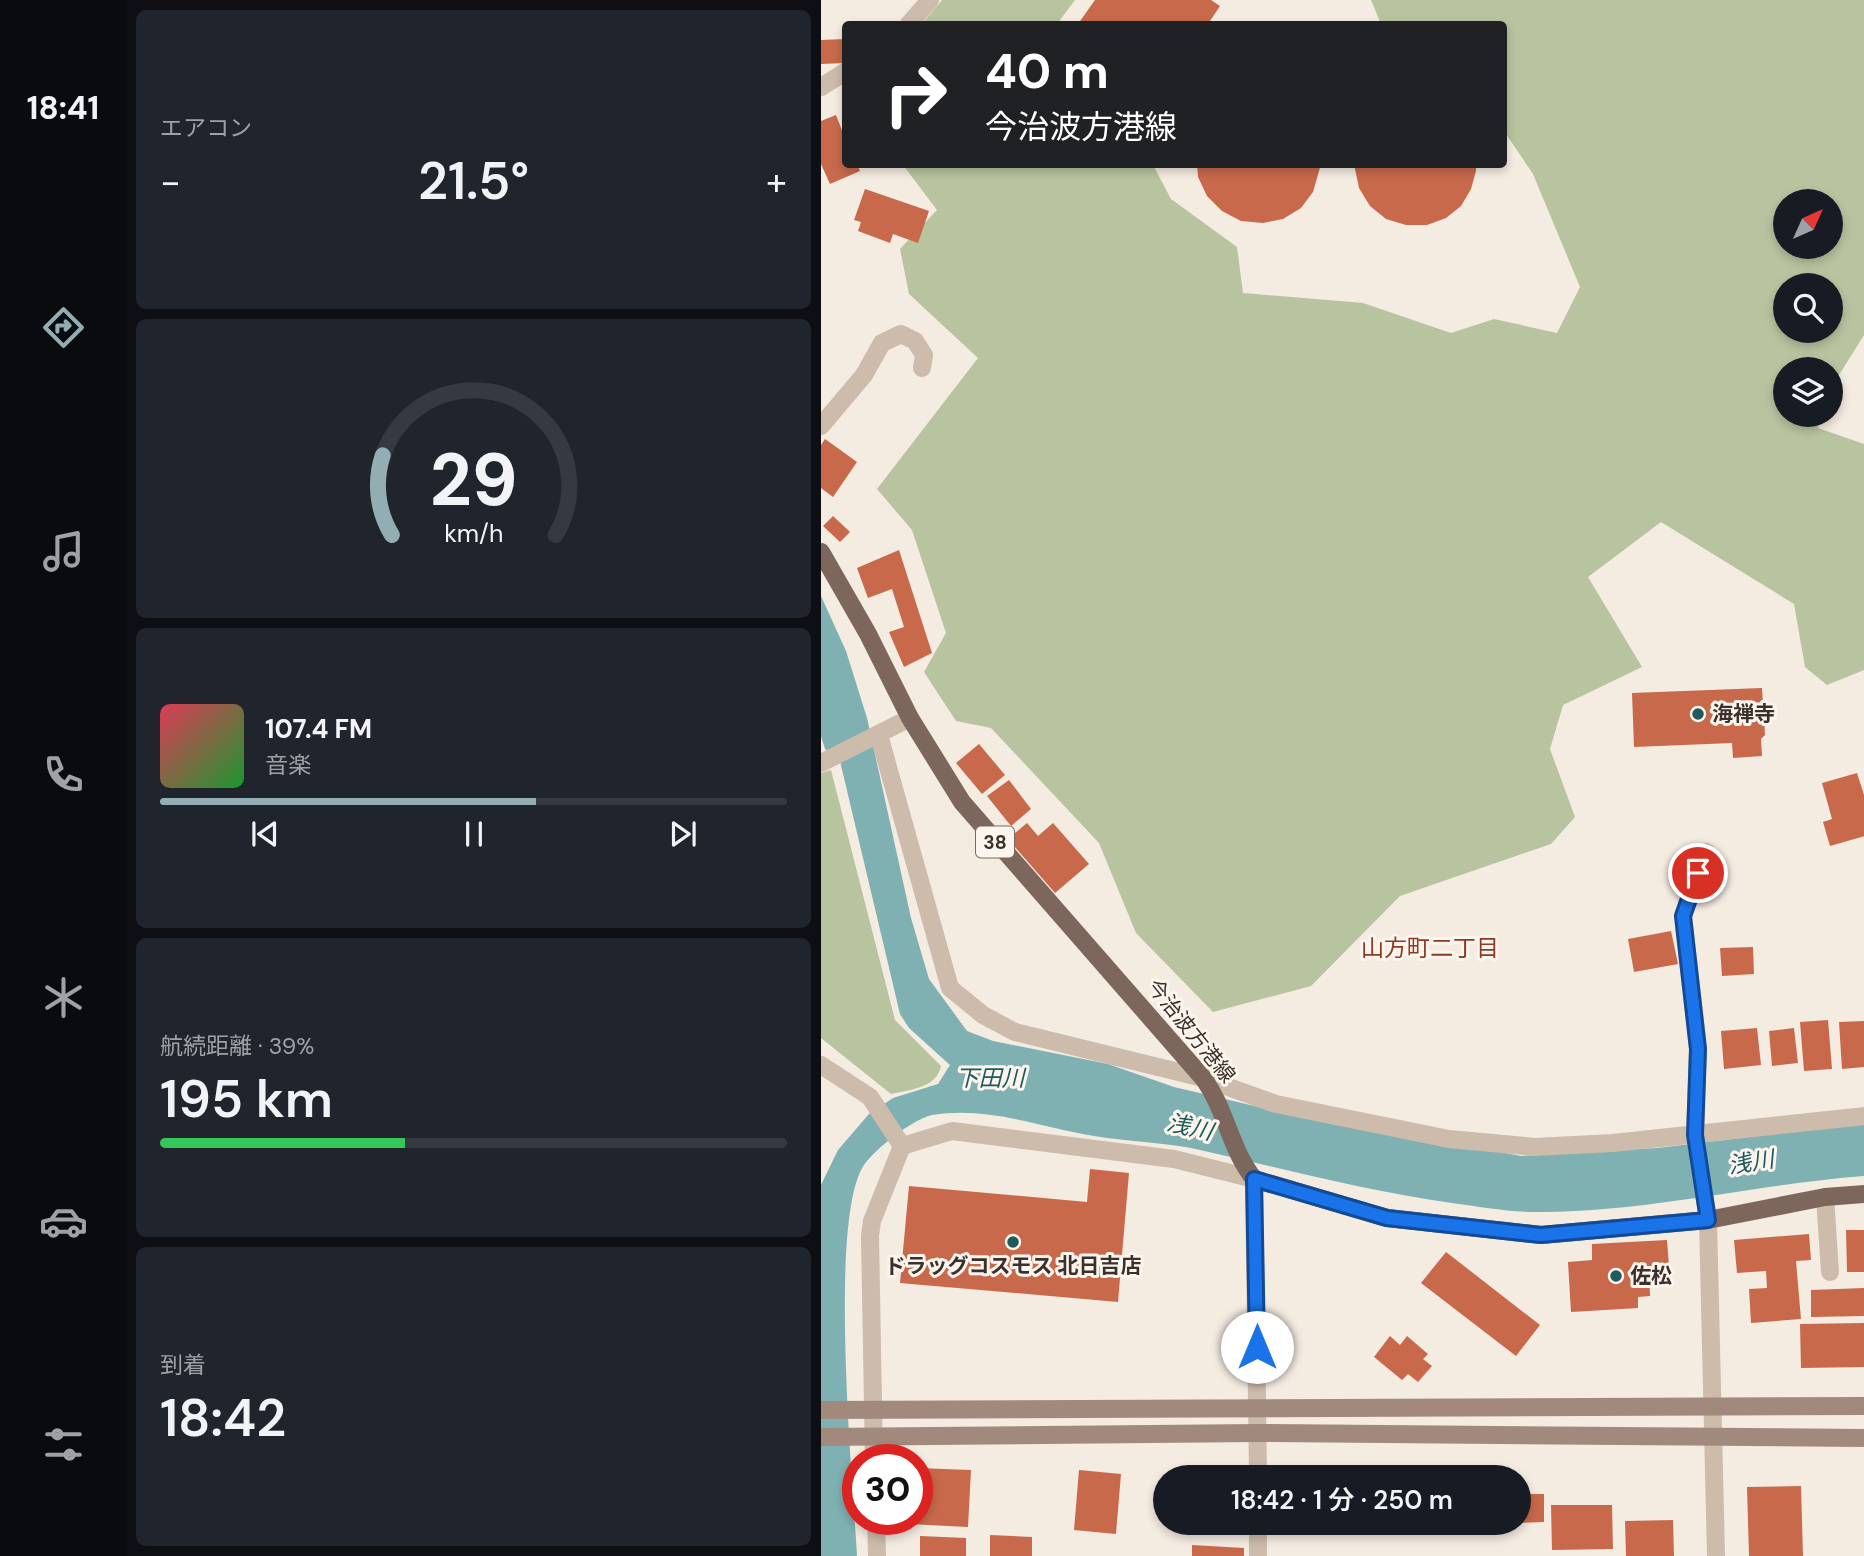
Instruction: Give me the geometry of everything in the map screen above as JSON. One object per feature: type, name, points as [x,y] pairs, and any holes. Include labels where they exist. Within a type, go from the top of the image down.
[{"type":"main road","name":"今治波方港線","points":[[821,552],[868,634],[910,718],[977,820],[1203,1078],[1217,1097],[1242,1163],[1254,1179]]},
{"type":"main road","points":[[1254,1179],[1387,1218],[1541,1235],[1708,1220],[1825,1197],[1864,1194]]},
{"type":"street","points":[[912,21],[929,0]]},
{"type":"street","points":[[821,87],[842,74]]},
{"type":"street","points":[[821,426],[864,375],[882,343],[901,334],[915,341],[924,355],[922,368]]},
{"type":"street","points":[[821,763],[910,718]]},
{"type":"street","points":[[879,735],[950,988],[983,1014],[1015,1032],[1203,1078],[1276,1104],[1449,1139],[1535,1147],[1696,1140],[1864,1116]]},
{"type":"street","points":[[1706,852],[1683,916],[1698,1049],[1696,1140],[1708,1220],[1716,1556]]},
{"type":"street","points":[[821,1065],[870,1097],[902,1145]]},
{"type":"street","points":[[902,1145],[952,1131],[1173,1158],[1254,1179],[1258,1465]]},
{"type":"street","points":[[873,1444],[871,1228],[902,1145]]},
{"type":"street","points":[[1825,1197],[1830,1272]]},
{"type":"street","points":[[821,1410],[1864,1406]]},
{"type":"street","points":[[821,1437],[1258,1433],[1864,1438]]},
{"type":"street","points":[[876,1535],[877,1556]]},
{"type":"street","points":[[1258,1535],[1258,1556]]},
{"type":"green space","points":[[942,0],[1075,0],[1059,21],[924,21]]},
{"type":"green space","points":[[1371,0],[1864,0],[1864,335],[1843,369],[1843,357],[1773,357],[1773,427],[1818,427],[1864,444],[1864,670],[1827,685],[1805,667],[1794,604],[1661,522],[1588,577],[1642,667],[1563,705],[1550,749],[1575,817],[1551,844],[1400,896],[1311,986],[1213,1012],[1136,933],[1099,843],[991,728],[956,721],[924,672],[946,633],[912,530],[877,489],[978,358],[909,294],[900,249],[937,210],[905,168],[1155,168],[1171,199],[1237,247],[1243,293],[1363,303],[1451,333],[1494,319],[1557,333],[1580,287],[1533,174],[1507,135],[1507,21],[1380,21]]},
{"type":"green space","points":[[831,770],[895,1020],[941,1066],[934,1079],[914,1089],[891,1094],[821,1038],[821,773]]},
{"type":"water","name":"下田川","points":[[821,596],[846,651],[867,718],[911,918],[929,979],[967,1031],[993,1041],[1108,1064],[1174,1087],[1263,1108],[1521,1156],[1657,1148],[1864,1123],[1864,1176],[1625,1207],[1522,1212],[1388,1192],[1187,1147],[1094,1136],[994,1115],[932,1115],[895,1135],[869,1158],[853,1194],[847,1238],[845,1292],[850,1444],[842,1444],[842,1535],[856,1535],[857,1556],[821,1556],[821,1185],[838,1150],[869,1114],[893,1098],[938,1084],[950,1065],[909,1028],[900,1014],[840,761],[825,749],[821,736]]},
{"type":"building","points":[[1095,0],[1211,0],[1220,6],[1210,21],[1080,21]]},
{"type":"building","points":[[842,39],[842,63],[821,64],[821,40]]},
{"type":"building","points":[[836,115],[842,130],[842,168],[859,168],[860,171],[830,184],[821,164],[821,121]]},
{"type":"building","points":[[1197,168],[1320,168],[1313,192],[1301,208],[1283,219],[1263,223],[1241,221],[1222,211],[1207,196],[1198,177]]},
{"type":"building","points":[[1355,168],[1476,168],[1471,189],[1461,206],[1446,218],[1427,225],[1406,225],[1386,219],[1370,206],[1359,188]]},
{"type":"building","points":[[865,189],[929,211],[918,243],[893,234],[890,243],[858,231],[861,222],[854,220]]},
{"type":"building","points":[[825,439],[857,462],[833,497],[821,488],[821,445]]},
{"type":"building","points":[[833,516],[850,532],[840,542],[823,526]]},
{"type":"building","points":[[899,550],[932,653],[904,667],[889,632],[904,627],[892,589],[868,598],[857,568]]},
{"type":"building","name":"海禅寺","points":[[1762,688],[1765,735],[1761,739],[1762,756],[1733,758],[1732,743],[1634,747],[1632,693]]},
{"type":"building","points":[[979,744],[1005,775],[982,794],[956,763]]},
{"type":"building","points":[[1857,773],[1865,798],[1865,836],[1830,846],[1823,822],[1832,819],[1822,783]]},
{"type":"building","points":[[1009,780],[1031,809],[1011,826],[987,796]]},
{"type":"building","points":[[1027,823],[1038,836],[1053,823],[1089,864],[1055,893],[1008,839]]},
{"type":"building","points":[[1671,931],[1678,964],[1634,972],[1628,939]]},
{"type":"building","points":[[1753,947],[1754,974],[1722,976],[1720,948]]},
{"type":"building","points":[[1828,1020],[1832,1069],[1804,1071],[1800,1022]]},
{"type":"building","points":[[1865,1021],[1865,1067],[1842,1069],[1839,1022]]},
{"type":"building","points":[[1757,1028],[1761,1065],[1724,1069],[1721,1031]]},
{"type":"building","points":[[1794,1028],[1798,1063],[1772,1066],[1769,1031]]},
{"type":"building","name":"ドラッグコスモス 北日吉店","points":[[1090,1169],[1129,1173],[1118,1302],[900,1283],[909,1186],[1087,1202]]},
{"type":"building","points":[[1846,1230],[1865,1230],[1865,1272],[1847,1272]]},
{"type":"building","points":[[1809,1234],[1811,1260],[1796,1261],[1801,1319],[1751,1323],[1749,1289],[1767,1288],[1766,1271],[1737,1273],[1734,1240]]},
{"type":"building","points":[[1667,1240],[1669,1266],[1649,1267],[1650,1296],[1638,1297],[1638,1308],[1571,1312],[1568,1262],[1592,1260],[1592,1244]]},
{"type":"building","points":[[1446,1252],[1540,1325],[1516,1356],[1421,1283]]},
{"type":"building","points":[[1865,1288],[1865,1316],[1811,1317],[1811,1290]]},
{"type":"building","points":[[1865,1323],[1865,1367],[1801,1368],[1800,1324]]},
{"type":"building","points":[[1390,1336],[1400,1345],[1407,1336],[1428,1354],[1423,1359],[1432,1366],[1418,1382],[1408,1374],[1402,1380],[1374,1357]]},
{"type":"building","points":[[933,1469],[971,1470],[968,1527],[933,1525]]},
{"type":"building","points":[[1079,1470],[1121,1474],[1116,1534],[1074,1530]]},
{"type":"building","points":[[1801,1486],[1803,1556],[1749,1556],[1747,1487]]},
{"type":"building","points":[[1531,1494],[1544,1494],[1544,1522],[1531,1523]]},
{"type":"building","points":[[1551,1505],[1612,1505],[1613,1549],[1552,1550]]},
{"type":"building","points":[[1673,1520],[1674,1556],[1626,1556],[1625,1521]]},
{"type":"building","points":[[990,1535],[1032,1537],[1032,1556],[990,1556]]},
{"type":"building","points":[[920,1536],[966,1538],[966,1556],[920,1556]]},
{"type":"building","points":[[1192,1545],[1244,1548],[1244,1556],[1192,1556]]},
{"type":"place","name":"海禅寺","points":[[1698,714]]},
{"type":"place","name":"ドラッグコスモス 北日吉店","points":[[1013,1242]]},
{"type":"place","name":"佐松","points":[[1616,1276]]},
{"type":"district","name":"山方町二丁目","points":[[1430,948]]},
{"type":"route","points":[[1257,1347],[1254,1179],[1387,1218],[1541,1235],[1708,1220],[1695,1135],[1698,1049],[1683,916],[1698,873]]},
{"type":"water label","name":"浅川","points":[[1190,1127]]},
{"type":"water label","name":"浅川","points":[[1751,1162]]}]
